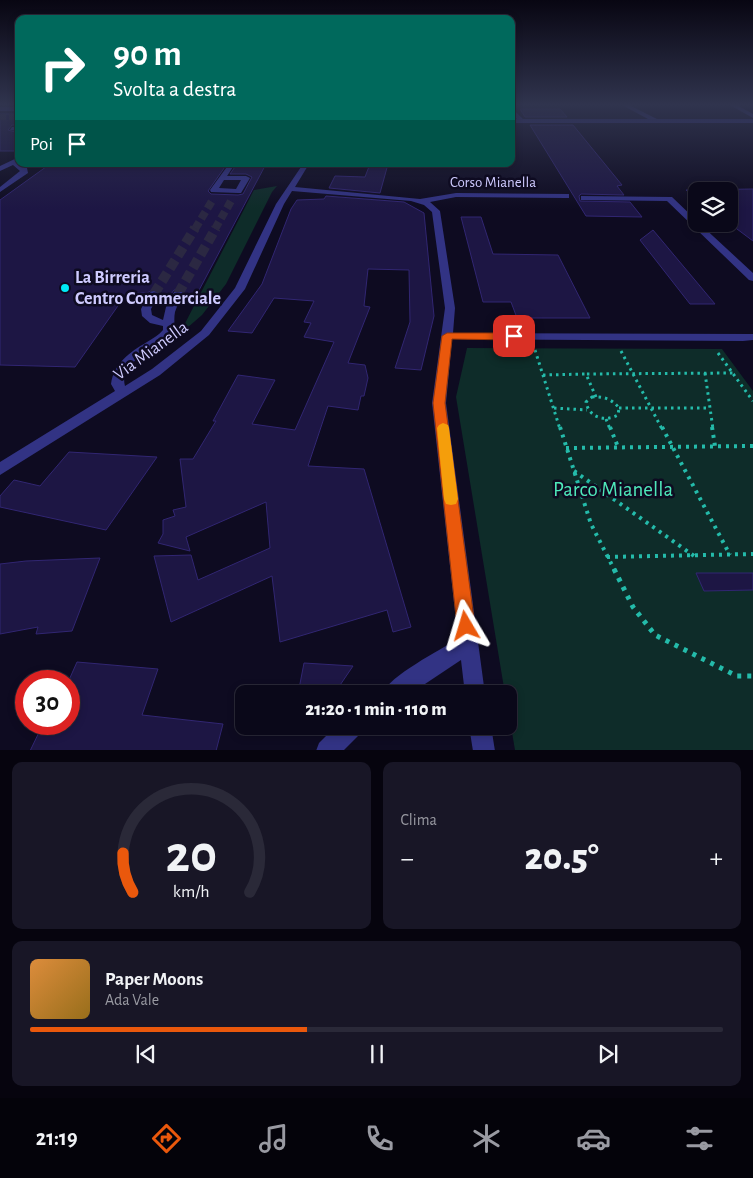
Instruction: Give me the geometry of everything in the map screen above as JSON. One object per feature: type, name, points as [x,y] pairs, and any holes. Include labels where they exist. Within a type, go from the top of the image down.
[{"type":"street","points":[[0,170],[15,161]]},
{"type":"street","points":[[0,190],[25,171],[19,167]]},
{"type":"street","points":[[230,167],[214,190],[237,190]]},
{"type":"street","name":"Via Mianella","points":[[0,469],[124,393],[183,352],[205,333],[240,289],[280,204],[304,167]]},
{"type":"street","points":[[223,178],[246,178],[231,201]]},
{"type":"street","name":"Corso Mianella","points":[[290,189],[347,195],[400,197],[421,201],[430,205],[436,211],[450,308],[439,403],[474,685]]},
{"type":"street","points":[[212,201],[219,190]]},
{"type":"street","name":"Corso Mianella","points":[[421,201],[439,196],[456,195],[566,196]]},
{"type":"street","points":[[584,198],[668,199],[753,278]]},
{"type":"street","points":[[154,294],[146,309],[147,316],[154,321],[167,324]]},
{"type":"street","points":[[124,393],[117,384],[119,371],[133,357],[166,335],[169,330],[167,324],[170,310],[178,294]]},
{"type":"street","points":[[447,336],[708,338],[753,336]]},
{"type":"street","points":[[404,685],[421,672],[468,644]]},
{"type":"street","points":[[327,750],[343,735]]},
{"type":"street","points":[[482,735],[484,750]]},
{"type":"path","points":[[531,336],[591,524],[633,607],[655,635],[737,676],[753,676]]},
{"type":"path","points":[[614,337],[730,555]]},
{"type":"path","points":[[708,338],[753,400]]},
{"type":"path","points":[[542,375],[733,373]]},
{"type":"path","points":[[586,374],[596,397]]},
{"type":"path","points":[[704,374],[715,446]]},
{"type":"path","points":[[587,410],[586,402],[588,399],[596,397],[607,398],[619,408],[708,408]]},
{"type":"path","points":[[554,408],[587,410],[595,416],[606,419],[615,417],[620,412],[619,408]]},
{"type":"path","points":[[606,419],[618,447]]},
{"type":"path","points":[[566,448],[753,446]]},
{"type":"path","points":[[573,471],[694,556]]},
{"type":"path","points":[[607,557],[753,554]]},
{"type":"green space","points":[[277,186],[272,192],[226,284],[202,315],[179,335],[254,190]]},
{"type":"green space","name":"Parco Mianella","points":[[467,348],[722,349],[753,391],[753,750],[515,750],[512,735],[517,735],[517,685],[504,685],[456,397]]},
{"type":"building","points":[[0,139],[15,139],[15,151],[0,151]]},
{"type":"building","points":[[539,139],[584,139],[622,185],[617,186],[624,195],[581,194],[579,196],[580,201],[630,202],[642,217],[586,216]]},
{"type":"building","name":"La Birreria Centro Commerciale","points":[[46,167],[225,167],[208,191],[211,194],[238,195],[243,194],[252,177],[246,174],[230,174],[235,167],[264,167],[197,294],[185,294],[182,290],[174,290],[171,294],[161,294],[154,289],[147,293],[127,293],[75,367],[0,365],[0,200]]},
{"type":"building","points":[[369,167],[387,167],[380,193],[329,188],[335,176],[365,177]]},
{"type":"building","points":[[738,189],[753,189],[753,241],[738,230]]},
{"type":"building","points":[[326,196],[404,202],[424,213],[434,316],[421,370],[395,368],[410,322],[409,270],[368,269],[364,306],[370,307],[348,363],[365,365],[368,378],[364,396],[361,396],[358,410],[328,406],[308,466],[364,469],[411,627],[393,632],[387,610],[280,642],[272,576],[171,622],[154,556],[191,555],[198,580],[270,548],[266,502],[186,537],[190,551],[158,543],[163,534],[163,520],[175,516],[173,510],[186,507],[180,459],[193,459],[216,421],[213,421],[238,375],[275,380],[252,424],[295,430],[334,342],[304,337],[311,323],[304,322],[314,301],[274,298],[252,333],[228,331],[262,284],[291,209],[297,200],[324,199]]},
{"type":"building","points":[[461,217],[481,217],[493,254],[558,255],[590,318],[517,318],[511,302],[483,302]]},
{"type":"building","points":[[653,230],[715,304],[690,304],[640,240]]},
{"type":"building","points":[[69,452],[157,457],[106,530],[0,507],[0,496],[14,480],[40,486]]},
{"type":"building","points":[[100,558],[72,631],[36,634],[38,627],[0,634],[0,564]]},
{"type":"building","points":[[696,573],[753,573],[753,590],[704,591]]},
{"type":"building","points":[[77,662],[158,669],[142,715],[223,724],[216,750],[30,750],[38,735],[80,735],[80,670],[73,670]]},
{"type":"building","points":[[304,663],[353,666],[340,685],[300,685]]},
{"type":"tunnel","points":[[195,229],[212,201]]},
{"type":"tunnel","points":[[215,229],[231,201]]},
{"type":"tunnel","points":[[154,294],[195,228]]},
{"type":"tunnel","points":[[178,294],[216,228]]},
{"type":"slow traffic","points":[[443,428],[451,499]]},
{"type":"place","name":"La Birreria Centro Commerciale","points":[[65,288]]},
{"type":"route","points":[[466,626],[439,403],[447,336],[514,336]]}]
